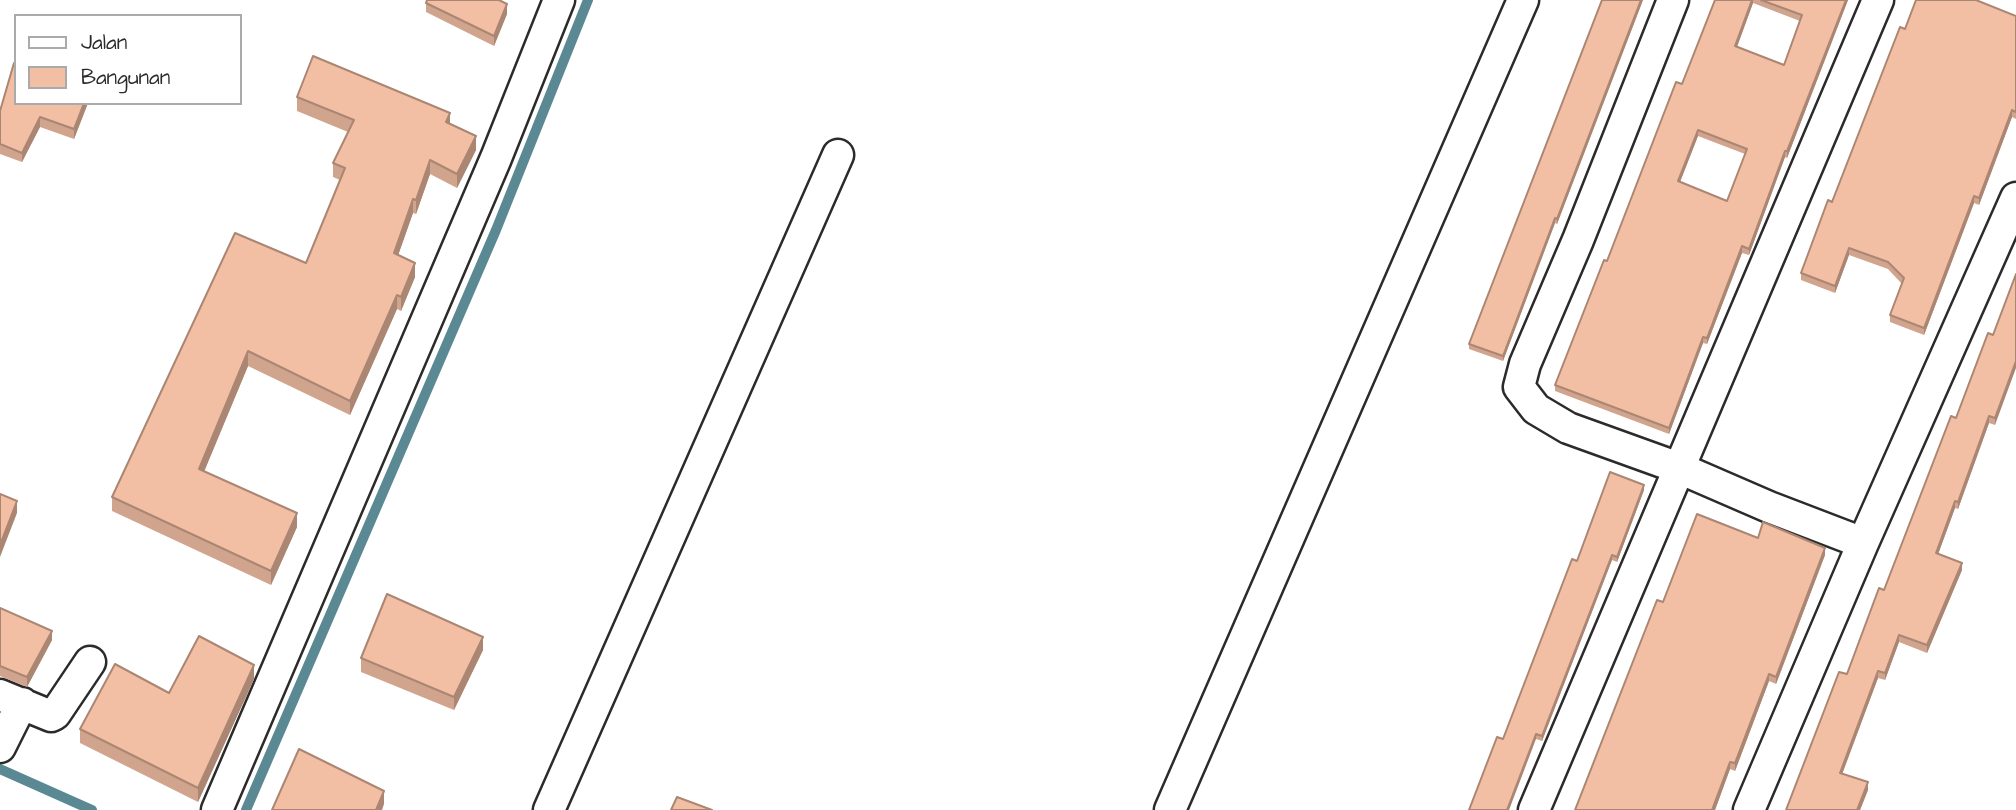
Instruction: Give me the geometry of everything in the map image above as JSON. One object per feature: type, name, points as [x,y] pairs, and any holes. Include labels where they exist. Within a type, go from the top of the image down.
[{"type":"street","points":[[217,810],[496,158],[559,0]]},
{"type":"street","points":[[1170,810],[1522,0]]},
{"type":"street","points":[[1673,0],[1578,240],[1525,364],[1519,387],[1536,409],[1568,428],[1679,468],[1769,508],[1863,544]]},
{"type":"street","points":[[1534,810],[1878,0]]},
{"type":"street","points":[[548,810],[838,155]]},
{"type":"street","points":[[1749,810],[2016,198]]},
{"type":"street","points":[[0,747],[12,706],[51,716],[90,662]]},
{"type":"building","points":[[427,0],[499,0],[507,4],[494,36],[426,3]]},
{"type":"building","points":[[1602,0],[1641,0],[1503,356],[1469,344]]},
{"type":"building","points":[[1715,0],[1752,0],[1735,46],[1784,65],[1802,15],[1761,0],[1846,0],[1749,249],[1742,246],[1707,338],[1703,337],[1669,428],[1555,385],[1604,260],[1607,261],[1676,82],[1682,84]],"holes":[[[1698,130],[1747,149],[1727,201],[1678,181]]]},
{"type":"building","points":[[1916,0],[1976,0],[2016,16],[2016,112],[2012,110],[1979,198],[1974,196],[1924,328],[1890,315],[1904,278],[1888,262],[1849,248],[1835,286],[1801,273],[1828,200],[1832,202],[1900,27],[1905,29]]},
{"type":"building","points":[[313,56],[450,113],[446,122],[476,136],[457,174],[430,160],[394,253],[415,263],[401,297],[397,295],[350,401],[248,351],[199,469],[297,513],[271,571],[112,497],[235,233],[306,263],[345,168],[333,163],[354,120],[297,97]]},
{"type":"building","points":[[14,63],[14,105],[83,105],[74,129],[40,117],[22,153],[0,144],[0,111]]},
{"type":"building","points":[[2016,274],[2016,361],[1995,418],[1989,416],[1958,502],[1955,501],[1936,553],[1962,563],[1927,645],[1899,635],[1885,673],[1878,671],[1840,773],[1868,782],[1857,810],[1786,810],[1839,672],[1847,674],[1879,588],[1884,590],[1951,416],[1956,418],[1988,333],[1993,335]]},
{"type":"building","points":[[1610,472],[1644,485],[1617,557],[1612,555],[1542,736],[1536,734],[1507,810],[1469,810],[1497,737],[1503,739],[1572,559],[1577,561]]},
{"type":"building","points":[[0,494],[17,501],[0,545]]},
{"type":"building","points":[[1697,514],[1758,538],[1763,522],[1825,548],[1776,677],[1769,674],[1735,763],[1730,762],[1712,810],[1575,810],[1657,600],[1663,602]]},
{"type":"building","points":[[387,594],[483,637],[454,697],[361,658]]},
{"type":"building","points":[[0,608],[52,631],[27,677],[0,666]]},
{"type":"building","points":[[199,636],[254,665],[198,788],[80,729],[115,664],[169,693]]},
{"type":"building","points":[[299,749],[384,791],[376,810],[272,810]]},
{"type":"building","points":[[677,797],[712,810],[671,810]]},
{"type":"waterway","points":[[246,810],[496,230],[588,0]]},
{"type":"waterway","points":[[0,769],[92,810]]}]
